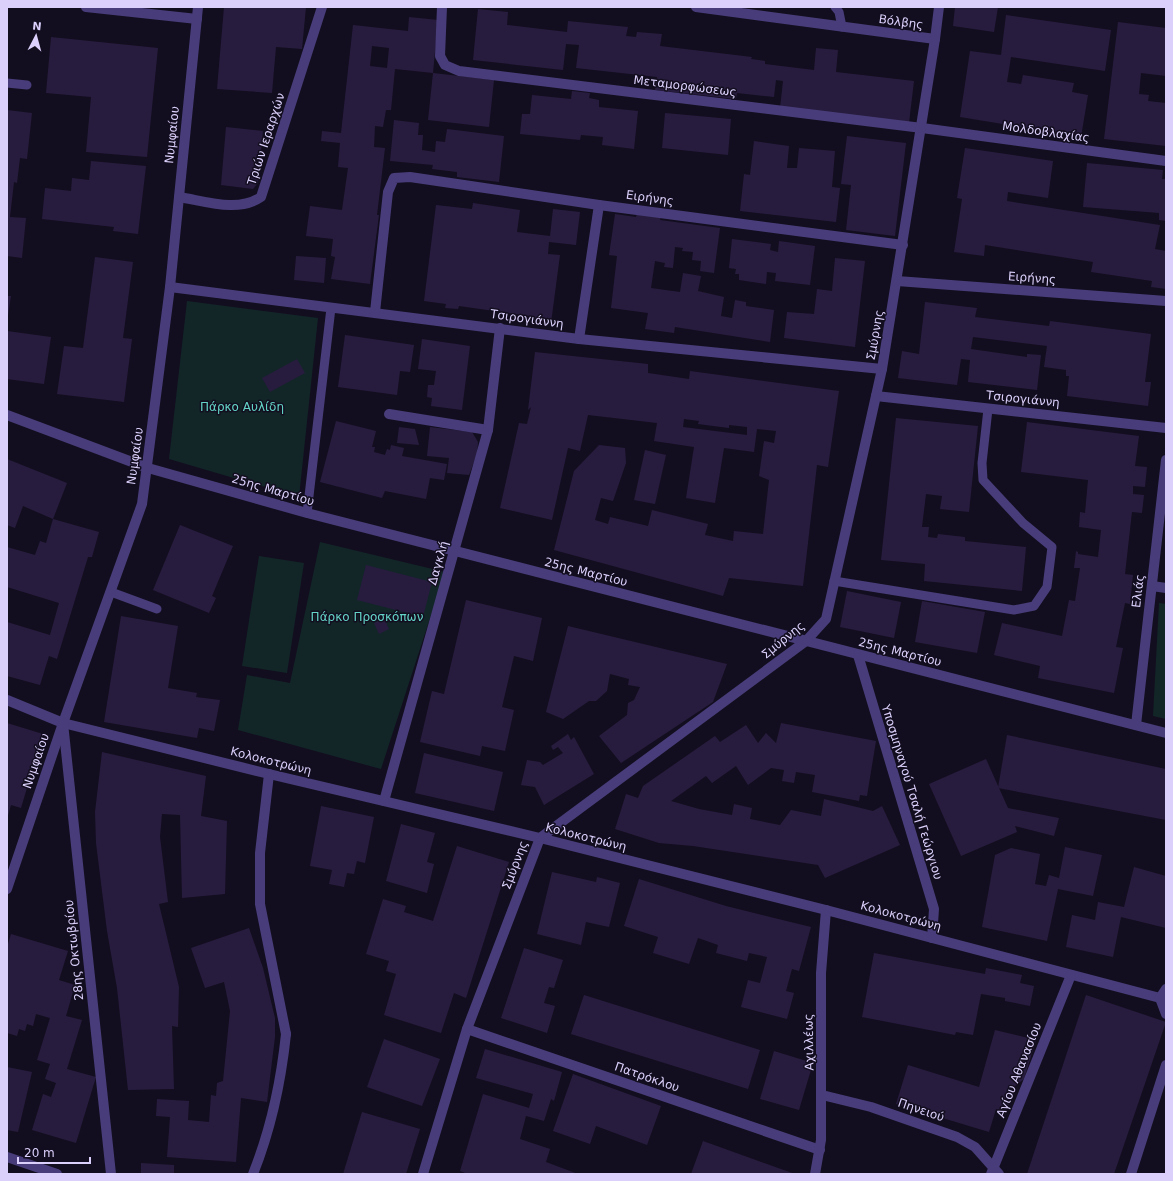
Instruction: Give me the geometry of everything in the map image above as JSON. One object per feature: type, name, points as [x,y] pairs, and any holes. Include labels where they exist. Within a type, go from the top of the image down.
[{"type":"street","points":[[86,7],[197,19]]},
{"type":"street","name":"Νυμφαίου","points":[[7,889],[63,722],[142,504],[148,468],[170,287],[198,7]]},
{"type":"street","name":"Τριών Ιεραρχών","points":[[179,197],[239,206],[252,203],[261,197],[322,7]]},
{"type":"street","name":"Μεταμορφώσεως","points":[[442,7],[440,56],[445,65],[459,71],[922,128]]},
{"type":"street","name":"Βόλβης","points":[[696,7],[936,39]]},
{"type":"street","name":"Σμύρνης","points":[[423,1174],[467,1029],[540,838],[806,641],[826,619],[882,369],[922,128],[936,39],[939,7]]},
{"type":"street","name":"Μολδοβλαχίας","points":[[922,128],[1166,161]]},
{"type":"street","name":"Ειρήνης","points":[[375,312],[388,192],[394,178],[410,177],[599,205],[903,245]]},
{"type":"street","points":[[579,339],[599,205]]},
{"type":"street","name":"Ειρήνης","points":[[897,281],[1166,301]]},
{"type":"street","name":"Τσιρογιάννη","points":[[170,287],[579,339],[882,369]]},
{"type":"street","name":"Δαγκλή","points":[[384,801],[488,430],[500,328]]},
{"type":"street","name":"Τσιρογιάννη","points":[[876,396],[1166,428]]},
{"type":"street","points":[[389,414],[488,430]]},
{"type":"street","name":"25ης Μαρτίου","points":[[7,415],[148,468],[307,514],[1166,733]]},
{"type":"street","name":"Ελιάς","points":[[1136,725],[1166,460]]},
{"type":"street","points":[[1152,586],[1166,588]]},
{"type":"street","name":"Υποσμηναγού Τσαλή Γεώργιου","points":[[858,655],[934,909],[932,938]]},
{"type":"street","name":"Κολοκοτρώνη","points":[[7,700],[63,722],[269,774],[540,838],[826,910],[1071,975],[1163,994]]},
{"type":"street","name":"28ης Οκτωβρίου","points":[[63,722],[111,1174]]},
{"type":"street","points":[[253,1174],[265,1144],[283,1070],[286,1034],[260,904],[260,853],[269,774]]},
{"type":"street","name":"Αχιλλέως","points":[[815,1174],[820,1150],[822,1095],[821,973],[826,910]]},
{"type":"street","name":"Αγίου Αθανασίου","points":[[994,1172],[1071,975]]},
{"type":"street","points":[[1163,994],[1166,1014]]},
{"type":"street","name":"Πατρόκλου","points":[[467,1029],[820,1150]]},
{"type":"street","points":[[1131,1174],[1166,1065]]},
{"type":"street","name":"Πηνειού","points":[[822,1095],[871,1106],[957,1137],[975,1147],[994,1172]]},
{"type":"street","points":[[7,1157],[57,1174]]},
{"type":"lane","points":[[835,7],[839,12],[842,27]]},
{"type":"lane","points":[[7,83],[27,85]]},
{"type":"lane","points":[[307,514],[331,308]]},
{"type":"lane","points":[[834,581],[1014,610],[1034,606],[1047,587],[1052,547],[1023,523],[983,480],[982,463],[988,408]]},
{"type":"lane","points":[[111,592],[157,609]]},
{"type":"green space","name":"Πάρκο Αυλίδη","points":[[187,301],[318,318],[299,497],[169,459]]},
{"type":"green space","name":"Πάρκο Προσκόπων","points":[[320,542],[445,572],[381,769],[238,730],[247,675],[290,683]]},
{"type":"green space","points":[[259,556],[304,563],[287,673],[242,666]]},
{"type":"green space","points":[[1159,603],[1166,604],[1166,719],[1153,716]]},
{"type":"building","points":[[224,7],[306,7],[302,49],[276,47],[272,93],[217,89]]},
{"type":"building","points":[[955,7],[998,7],[994,32],[953,26]]},
{"type":"building","points":[[478,9],[508,12],[507,25],[567,32],[568,21],[628,27],[626,36],[636,37],[637,32],[662,34],[660,46],[752,57],[751,59],[765,61],[765,64],[814,70],[816,48],[838,50],[836,72],[914,81],[909,123],[780,108],[783,81],[776,80],[774,97],[737,93],[736,99],[655,90],[657,77],[576,68],[579,45],[566,44],[563,70],[473,60]]},
{"type":"building","points":[[1006,15],[1111,30],[1105,71],[1011,57],[1007,82],[1021,84],[1023,75],[1074,83],[1072,92],[1088,95],[1081,137],[960,117],[970,51],[1001,55]]},
{"type":"building","points":[[409,17],[438,20],[433,73],[395,69],[391,110],[386,110],[383,127],[375,126],[374,147],[385,148],[377,215],[379,215],[370,284],[331,279],[335,257],[331,256],[333,239],[306,236],[310,206],[342,210],[348,168],[338,167],[340,143],[321,141],[322,131],[341,133],[353,25],[408,31]],"holes":[[[372,46],[389,48],[387,68],[370,66]]]},
{"type":"building","points":[[1118,22],[1166,28],[1166,76],[1141,73],[1139,94],[1149,95],[1148,101],[1166,103],[1166,146],[1104,139]]},
{"type":"building","points":[[51,37],[158,48],[147,157],[86,152],[91,97],[46,93]]},
{"type":"building","points":[[433,73],[494,80],[489,127],[428,120]]},
{"type":"building","points":[[572,91],[590,93],[589,98],[599,100],[599,107],[638,111],[634,149],[602,145],[603,137],[581,135],[580,140],[520,134],[522,114],[530,114],[532,95],[571,99]]},
{"type":"building","points":[[7,110],[32,113],[27,159],[20,158],[17,183],[14,182],[10,217],[26,218],[22,258],[7,256]]},
{"type":"building","points":[[665,113],[731,119],[728,155],[662,148]]},
{"type":"building","points":[[394,120],[419,123],[418,135],[423,135],[422,150],[435,152],[436,141],[445,142],[447,129],[504,136],[499,182],[457,177],[457,172],[432,169],[433,165],[390,161]]},
{"type":"building","points":[[226,127],[263,131],[258,183],[253,189],[221,185]]},
{"type":"building","points":[[847,136],[906,143],[895,236],[846,230],[851,185],[841,184]]},
{"type":"building","points":[[754,141],[789,146],[787,168],[797,168],[799,148],[835,151],[832,187],[840,188],[836,222],[740,211],[744,174],[750,175]]},
{"type":"building","points":[[965,148],[1053,161],[1048,198],[1008,192],[1007,201],[1160,225],[1155,249],[1166,251],[1166,289],[1151,287],[1152,281],[1091,272],[1093,262],[985,245],[984,256],[954,252],[962,199],[957,198]]},
{"type":"building","points":[[91,161],[146,166],[138,234],[113,231],[114,227],[42,219],[45,188],[71,191],[72,178],[89,180]]},
{"type":"building","points":[[1087,163],[1163,170],[1162,179],[1166,179],[1166,221],[1159,220],[1159,213],[1083,207]]},
{"type":"building","points":[[473,203],[520,210],[517,232],[550,236],[553,209],[580,212],[576,245],[549,242],[548,254],[560,255],[551,323],[530,320],[530,316],[459,306],[458,309],[445,308],[446,304],[424,301],[436,205],[472,209]]},
{"type":"building","points":[[637,211],[661,215],[660,220],[720,228],[714,273],[700,271],[701,261],[692,260],[693,252],[682,251],[683,248],[675,247],[673,268],[664,267],[665,263],[655,261],[651,288],[680,292],[683,273],[701,276],[698,291],[724,297],[721,316],[732,318],[735,300],[746,302],[746,306],[774,310],[770,342],[675,327],[674,333],[645,329],[648,313],[611,308],[617,256],[609,255],[615,214],[636,217]]},
{"type":"building","points":[[732,239],[771,244],[770,250],[778,252],[779,241],[815,246],[810,285],[775,281],[776,273],[767,272],[766,284],[739,280],[739,274],[735,274],[736,269],[729,268]]},
{"type":"building","points":[[296,256],[326,258],[324,283],[294,280]]},
{"type":"building","points":[[95,257],[133,262],[123,338],[132,339],[124,402],[57,394],[64,346],[83,348]]},
{"type":"building","points":[[835,258],[865,261],[855,347],[784,338],[787,312],[814,314],[817,289],[832,291]]},
{"type":"building","points":[[7,296],[11,296],[8,315],[7,315]]},
{"type":"building","points":[[925,302],[977,308],[975,317],[1049,326],[1050,321],[1151,334],[1145,382],[1151,382],[1148,406],[1067,396],[1069,376],[1066,376],[1066,370],[1044,367],[1047,346],[973,337],[971,349],[1027,357],[1027,354],[1041,355],[1037,390],[968,382],[970,360],[961,359],[957,385],[898,378],[902,351],[919,354]]},
{"type":"building","points":[[7,331],[51,337],[44,384],[7,379]]},
{"type":"building","points":[[345,335],[414,345],[410,372],[400,371],[397,395],[338,387]]},
{"type":"building","points":[[422,339],[470,346],[462,410],[431,406],[432,398],[427,397],[428,385],[434,385],[436,371],[418,369]]},
{"type":"building","points":[[535,352],[648,364],[648,373],[689,379],[690,371],[839,391],[828,467],[817,465],[803,586],[729,578],[723,596],[554,550],[574,471],[599,445],[625,448],[626,463],[613,501],[601,498],[595,520],[608,524],[610,517],[648,526],[652,510],[708,524],[705,535],[733,541],[734,531],[763,534],[769,480],[759,476],[764,441],[774,443],[776,431],[757,429],[754,452],[724,448],[715,503],[686,498],[694,447],[654,441],[657,423],[588,415],[580,451],[568,448],[552,520],[500,508],[519,423],[527,424],[531,407],[528,410]],"holes":[[[684,419],[699,421],[698,424],[729,428],[729,425],[747,427],[747,435],[683,427]]]},
{"type":"building","points":[[297,359],[305,373],[270,392],[262,378]]},
{"type":"building","points":[[896,418],[978,426],[969,512],[940,509],[942,496],[926,494],[922,527],[929,527],[928,537],[937,538],[938,534],[965,537],[965,541],[1026,547],[1022,591],[924,581],[925,564],[881,560]]},
{"type":"building","points":[[336,421],[376,431],[372,447],[375,447],[374,452],[385,455],[387,449],[390,450],[391,445],[404,448],[402,456],[447,464],[444,480],[430,478],[426,499],[385,491],[382,498],[320,482]]},
{"type":"building","points":[[1027,422],[1139,436],[1135,466],[1147,467],[1145,487],[1133,486],[1133,494],[1144,495],[1142,513],[1132,512],[1125,574],[1133,575],[1130,604],[1125,603],[1116,647],[1123,648],[1114,693],[1038,678],[1040,666],[994,655],[1002,623],[1062,636],[1069,600],[1075,601],[1080,568],[1074,568],[1076,551],[1078,554],[1098,557],[1101,530],[1079,527],[1080,512],[1085,513],[1088,480],[1021,472]]},
{"type":"building","points":[[399,427],[415,429],[419,445],[397,443]]},
{"type":"building","points":[[430,427],[472,432],[478,442],[477,454],[469,475],[447,473],[449,458],[427,456]]},
{"type":"building","points":[[645,450],[666,455],[655,504],[634,500]]},
{"type":"building","points":[[7,459],[67,483],[53,519],[23,506],[15,528],[7,525]]},
{"type":"building","points":[[53,519],[99,532],[92,557],[88,557],[57,659],[49,656],[40,685],[7,676],[7,622],[50,635],[59,603],[7,587],[7,547],[35,555],[40,541],[46,543]]},
{"type":"building","points":[[180,525],[233,546],[212,596],[216,598],[209,613],[153,590]]},
{"type":"building","points":[[366,565],[432,582],[423,617],[357,600]]},
{"type":"building","points":[[847,591],[901,602],[894,638],[840,627]]},
{"type":"building","points":[[466,600],[542,618],[533,661],[514,656],[502,707],[514,710],[505,751],[482,746],[480,756],[420,742],[432,691],[444,694]]},
{"type":"building","points":[[922,601],[985,612],[977,653],[915,642]]},
{"type":"building","points":[[121,616],[178,626],[168,688],[197,693],[196,697],[220,700],[214,731],[199,728],[197,738],[104,722]]},
{"type":"building","points":[[384,618],[389,629],[379,634],[374,623]]},
{"type":"building","points":[[568,626],[727,664],[713,702],[621,763],[599,736],[627,715],[628,703],[634,700],[640,687],[628,685],[629,679],[610,674],[607,691],[596,701],[589,701],[563,719],[546,712]]},
{"type":"building","points":[[7,723],[43,734],[21,808],[11,805],[7,819]]},
{"type":"building","points":[[781,723],[876,741],[867,796],[860,795],[859,801],[812,792],[815,775],[796,772],[794,783],[782,781],[784,770],[771,768],[748,785],[736,766],[712,783],[706,776],[671,801],[699,809],[732,815],[734,804],[752,808],[750,819],[780,825],[791,810],[821,816],[824,799],[873,811],[882,806],[900,845],[825,878],[818,865],[693,846],[659,843],[615,829],[626,794],[638,798],[643,786],[715,736],[720,742],[746,725],[758,743],[766,733],[776,743]]},
{"type":"building","points":[[568,734],[571,740],[574,737],[594,774],[544,805],[535,787],[521,785],[527,760],[540,762],[543,765],[563,753],[558,747],[553,750],[551,746]]},
{"type":"building","points":[[1007,735],[1166,769],[1166,820],[998,788]]},
{"type":"building","points":[[102,752],[206,776],[201,816],[227,821],[225,894],[182,898],[180,815],[162,814],[160,837],[168,902],[159,904],[179,987],[178,1027],[172,1026],[174,1089],[128,1090],[117,988],[107,931],[96,843],[95,812]]},
{"type":"building","points":[[424,753],[503,772],[494,811],[415,793]]},
{"type":"building","points":[[986,759],[1008,808],[1059,818],[1054,836],[1015,826],[1017,832],[961,856],[929,784]]},
{"type":"building","points":[[321,806],[374,817],[365,863],[357,861],[354,874],[347,873],[344,887],[329,884],[332,870],[310,866]]},
{"type":"building","points":[[401,824],[435,833],[427,862],[434,864],[427,893],[386,881]]},
{"type":"building","points":[[457,846],[509,862],[466,998],[454,993],[441,1033],[384,1015],[396,974],[386,971],[389,961],[366,954],[383,899],[406,906],[404,912],[433,921]]},
{"type":"building","points":[[1065,847],[1102,855],[1093,896],[1058,889],[1047,941],[982,927],[995,855],[1011,848],[1040,854],[1035,884],[1046,886],[1049,875],[1059,878]]},
{"type":"building","points":[[1134,867],[1166,876],[1166,928],[1121,917],[1113,957],[1066,947],[1072,915],[1095,920],[1098,902],[1124,907]]},
{"type":"building","points":[[552,872],[596,882],[597,877],[620,883],[609,927],[586,922],[581,945],[537,934]]},
{"type":"building","points":[[639,879],[726,906],[811,927],[799,971],[792,969],[786,991],[794,993],[787,1019],[741,1007],[748,980],[760,983],[767,957],[749,953],[747,961],[716,953],[718,945],[698,938],[689,964],[653,953],[658,937],[624,926]]},
{"type":"building","points":[[249,928],[263,968],[275,1018],[275,1037],[267,1102],[241,1098],[236,1162],[167,1157],[170,1117],[156,1116],[157,1099],[189,1101],[188,1120],[209,1122],[211,1095],[216,1096],[217,1083],[223,1081],[230,1011],[224,982],[205,988],[191,948]]},
{"type":"building","points":[[11,934],[68,951],[59,980],[75,985],[66,1016],[82,1020],[67,1069],[96,1077],[76,1143],[32,1130],[43,1094],[51,1097],[56,1083],[45,1079],[50,1064],[37,1060],[50,1018],[36,1014],[33,1026],[27,1024],[25,1031],[19,1029],[17,1036],[7,1033],[7,947]]},
{"type":"building","points":[[524,948],[563,960],[554,988],[549,987],[544,1003],[555,1006],[547,1033],[501,1018]]},
{"type":"building","points":[[874,953],[985,974],[986,968],[1022,975],[1020,983],[1034,986],[1030,1006],[1005,1001],[1005,998],[981,994],[973,1035],[956,1032],[955,1035],[862,1017]]},
{"type":"building","points":[[584,995],[760,1050],[748,1089],[571,1034]]},
{"type":"building","points":[[1086,995],[1166,1022],[1114,1174],[1027,1174]]},
{"type":"building","points":[[995,1030],[1036,1040],[1024,1079],[1015,1086],[1006,1112],[996,1109],[989,1132],[896,1104],[908,1065],[979,1087]]},
{"type":"building","points":[[384,1039],[440,1059],[422,1106],[367,1087]]},
{"type":"building","points":[[485,1049],[562,1072],[554,1101],[551,1099],[544,1121],[526,1116],[520,1139],[550,1149],[546,1162],[578,1174],[468,1174],[460,1171],[483,1094],[529,1108],[533,1094],[476,1078]]},
{"type":"building","points":[[774,1051],[813,1063],[799,1110],[760,1099]]},
{"type":"building","points":[[7,1067],[32,1072],[18,1132],[7,1130]]},
{"type":"building","points":[[573,1074],[661,1106],[647,1145],[596,1126],[590,1144],[553,1131]]},
{"type":"building","points":[[362,1112],[420,1129],[406,1174],[343,1174]]},
{"type":"building","points":[[703,1141],[795,1174],[691,1174]]},
{"type":"building","points":[[141,1163],[174,1165],[174,1174],[141,1174]]}]
